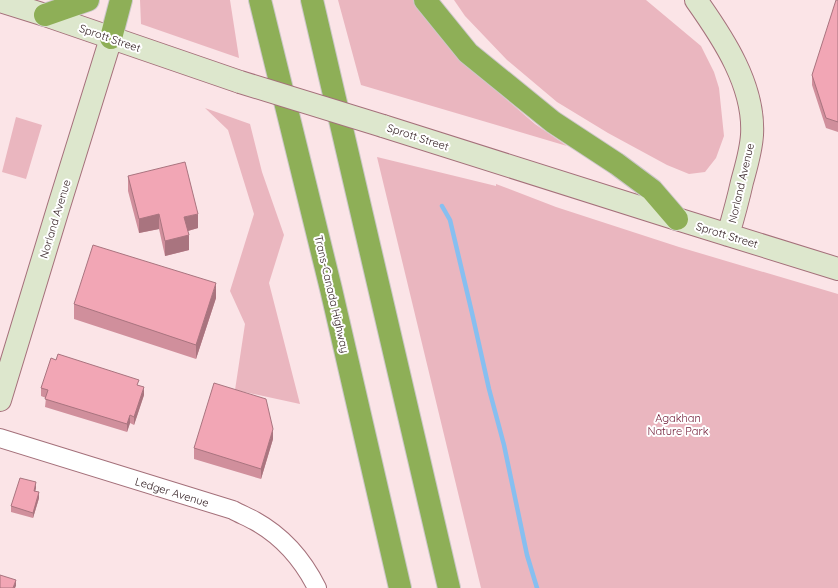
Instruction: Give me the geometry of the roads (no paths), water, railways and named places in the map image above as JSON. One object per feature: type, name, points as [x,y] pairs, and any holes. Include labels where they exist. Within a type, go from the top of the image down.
[{"type":"highway","points":[[45,15],[88,0]]},
{"type":"highway","points":[[111,38],[121,0]]},
{"type":"highway","name":"Trans-Canada Highway","points":[[260,0],[331,289],[400,588]]},
{"type":"highway","points":[[312,0],[449,588]]},
{"type":"highway","points":[[425,0],[468,53],[553,122],[618,164],[652,190],[677,220]]},
{"type":"main road","name":"Norland Avenue","points":[[696,0],[730,54],[745,85],[750,111],[752,133],[750,149],[728,235]]},
{"type":"main road","name":"Sprott Street","points":[[0,1],[240,82],[677,220],[838,269]]},
{"type":"main road","name":"Norland Avenue","points":[[0,400],[111,38]]},
{"type":"street","name":"Ledger Avenue","points":[[0,438],[233,510],[255,520],[273,532],[288,546],[302,562],[317,588]]},
{"type":"waterway","points":[[442,206],[450,220],[489,389],[504,445],[527,555],[537,588]]},
{"type":"park label","name":"Agakhan Nature Park","points":[[678,424]]}]
